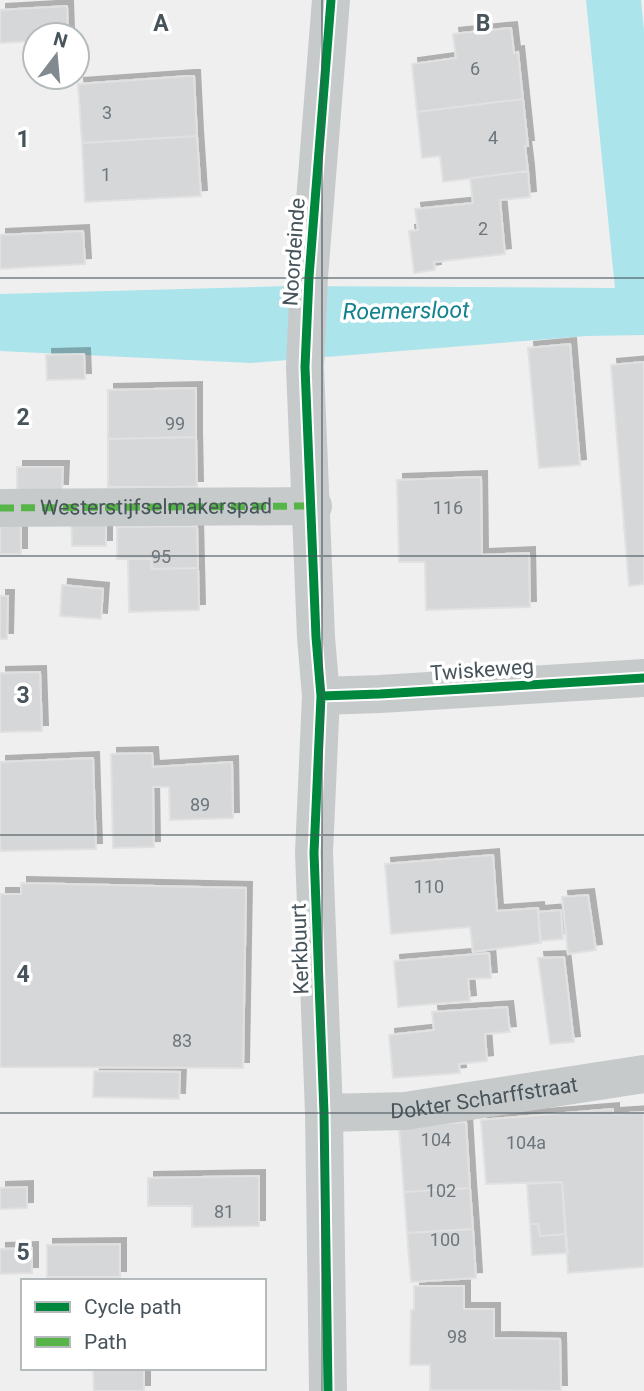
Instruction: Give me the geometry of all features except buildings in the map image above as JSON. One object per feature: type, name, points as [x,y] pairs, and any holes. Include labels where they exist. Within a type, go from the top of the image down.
[{"type":"street","name":"Noordeinde","points":[[313,506],[305,368],[309,277],[331,0]]},
{"type":"street","name":"Westerstijfselmakerspad","points":[[0,508],[313,506]]},
{"type":"street","name":"Kerkbuurt","points":[[313,506],[316,637],[321,696],[314,853],[324,1113],[328,1391]]},
{"type":"street","name":"Twiskeweg","points":[[321,696],[644,678]]},
{"type":"street","name":"Dokter Scharffstraat","points":[[324,1113],[405,1111],[644,1074]]},
{"type":"water","name":"Roemersloot","points":[[586,0],[641,0],[644,30],[644,335],[587,336],[251,363],[0,351],[0,294],[289,286],[615,288]]},
{"type":"marked path","points":[[0,508],[313,506]]},
{"type":"cycle path","points":[[328,1391],[324,1113],[314,853],[321,696],[316,637],[305,367],[309,277],[331,0]]},
{"type":"cycle path","points":[[321,696],[644,678]]}]
